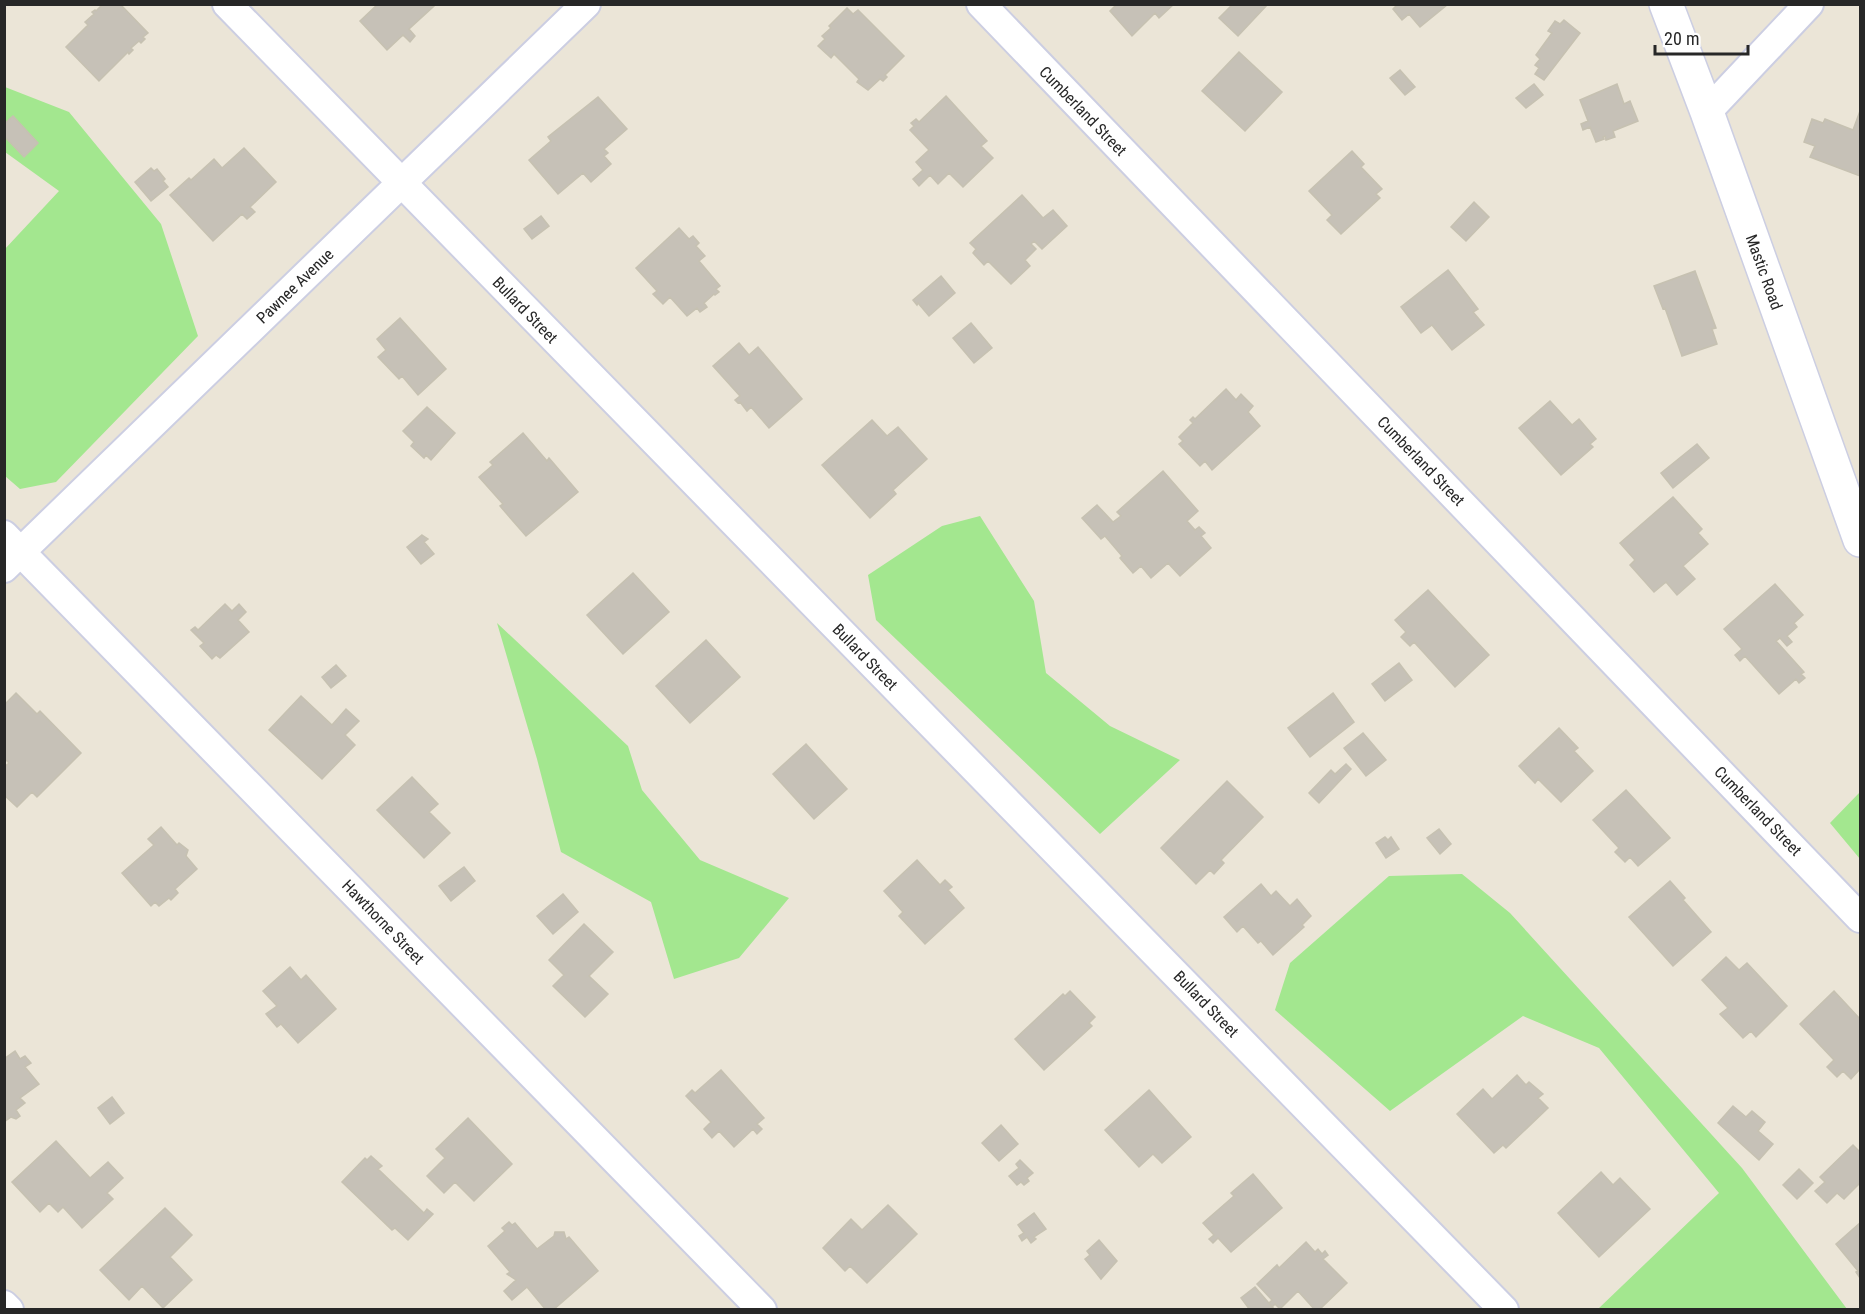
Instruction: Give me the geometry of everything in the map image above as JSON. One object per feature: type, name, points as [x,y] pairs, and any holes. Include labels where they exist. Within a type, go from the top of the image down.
[{"type":"main road","name":"Mastic Road","points":[[1666,4],[1860,540]]},
{"type":"street","name":"Bullard Street","points":[[227,4],[1504,1310]]},
{"type":"street","name":"Pawnee Avenue","points":[[10,552],[402,184],[586,4]]},
{"type":"street","name":"Cumberland Street","points":[[981,4],[1860,918]]},
{"type":"street","points":[[1707,112],[1809,4]]},
{"type":"street","name":"Hawthorne Street","points":[[10,552],[762,1310]]},
{"type":"street","points":[[4,1305],[9,1310]]},
{"type":"green space","points":[[5,87],[69,112],[161,224],[198,336],[56,482],[20,489],[5,476],[4,250],[59,191],[5,152]]},
{"type":"green space","points":[[980,516],[1034,601],[1046,673],[1110,726],[1180,760],[1100,834],[876,620],[868,575],[942,526]]},
{"type":"green space","points":[[497,623],[628,746],[642,790],[700,860],[789,898],[739,958],[674,979],[651,902],[561,852],[537,759]]},
{"type":"green space","points":[[1860,792],[1860,859],[1830,823]]},
{"type":"green space","points":[[1462,874],[1510,913],[1742,1168],[1847,1309],[1598,1309],[1719,1193],[1599,1048],[1523,1016],[1390,1111],[1275,1010],[1290,963],[1389,876]]},
{"type":"building","points":[[103,4],[120,4],[148,33],[143,37],[145,39],[141,43],[139,41],[131,48],[133,50],[129,54],[128,52],[99,81],[66,47],[88,25],[85,22],[94,14],[92,12]]},
{"type":"building","points":[[378,4],[433,4],[434,6],[409,29],[415,36],[410,42],[403,35],[387,50],[360,21]]},
{"type":"building","points":[[1117,4],[1174,4],[1159,18],[1155,13],[1132,36],[1110,11]]},
{"type":"building","points":[[1233,4],[1268,4],[1238,36],[1219,18]]},
{"type":"building","points":[[1398,4],[1447,5],[1420,27],[1409,14],[1402,20],[1393,9]]},
{"type":"building","points":[[847,8],[853,14],[858,10],[904,56],[885,75],[887,77],[883,81],[880,79],[868,90],[857,82],[859,79],[834,54],[831,58],[818,46],[825,39],[822,36],[831,28],[829,26]]},
{"type":"building","points":[[1564,20],[1580,33],[1544,80],[1535,74],[1539,68],[1535,65],[1540,59],[1536,55],[1552,33],[1548,31],[1555,21],[1560,24]]},
{"type":"building","points":[[1239,52],[1282,92],[1245,131],[1202,91]]},
{"type":"building","points":[[1400,70],[1415,87],[1405,95],[1390,78]]},
{"type":"building","points":[[1534,84],[1543,95],[1526,108],[1516,98]]},
{"type":"building","points":[[1617,84],[1624,104],[1630,101],[1638,121],[1613,131],[1615,137],[1606,140],[1605,136],[1604,139],[1596,142],[1590,127],[1583,130],[1581,124],[1588,121],[1580,100]]},
{"type":"building","points":[[946,96],[987,141],[981,146],[993,158],[963,187],[949,173],[938,184],[930,175],[919,186],[913,179],[923,170],[916,162],[929,150],[910,130],[914,126],[911,123],[916,119],[919,122]]},
{"type":"building","points":[[598,97],[627,129],[604,149],[608,153],[604,156],[611,164],[591,182],[583,173],[558,194],[529,160],[551,141],[548,137]]},
{"type":"building","points":[[1860,111],[1860,176],[1810,157],[1815,146],[1804,142],[1812,119],[1823,123],[1825,119],[1853,130]]},
{"type":"building","points":[[13,116],[38,143],[24,157],[4,136],[4,124]]},
{"type":"building","points":[[244,148],[276,182],[250,207],[255,212],[247,219],[242,214],[213,241],[170,195],[214,159],[222,168]]},
{"type":"building","points":[[1352,151],[1364,164],[1361,167],[1382,189],[1376,194],[1380,198],[1341,234],[1327,220],[1332,215],[1309,191]]},
{"type":"building","points":[[151,168],[154,171],[157,169],[168,187],[151,201],[135,182]]},
{"type":"building","points":[[1022,195],[1043,218],[1053,210],[1067,226],[1042,249],[1034,241],[1031,244],[1036,249],[1025,260],[1030,266],[1011,284],[988,261],[984,265],[973,253],[976,249],[970,243]]},
{"type":"building","points":[[1474,202],[1489,217],[1466,241],[1451,227]]},
{"type":"building","points":[[541,216],[549,226],[532,239],[524,229]]},
{"type":"building","points":[[679,228],[689,239],[693,236],[699,243],[696,246],[705,256],[699,261],[720,286],[716,289],[719,292],[704,303],[707,307],[700,312],[697,308],[687,316],[670,297],[663,304],[653,294],[657,291],[636,268]]},
{"type":"building","points":[[1448,270],[1478,309],[1473,312],[1484,325],[1452,350],[1432,325],[1421,333],[1401,307]]},
{"type":"building","points":[[1695,271],[1716,328],[1712,329],[1717,344],[1682,356],[1665,308],[1663,309],[1654,286]]},
{"type":"building","points":[[941,276],[955,293],[929,316],[913,300]]},
{"type":"building","points":[[400,318],[446,369],[418,395],[402,376],[399,379],[378,357],[386,350],[377,339]]},
{"type":"building","points":[[971,323],[992,348],[974,363],[953,338]]},
{"type":"building","points":[[739,343],[749,355],[758,347],[802,399],[769,428],[751,407],[747,411],[740,402],[735,400],[740,396],[713,366]]},
{"type":"building","points":[[1226,389],[1236,400],[1241,394],[1253,406],[1248,412],[1260,426],[1212,470],[1205,461],[1200,466],[1179,444],[1183,441],[1179,437],[1193,423],[1190,420],[1193,417],[1195,419]]},
{"type":"building","points":[[1550,401],[1572,425],[1579,419],[1596,439],[1590,444],[1593,447],[1561,475],[1519,428]]},
{"type":"building","points":[[427,407],[455,433],[431,460],[426,455],[424,458],[411,446],[414,442],[403,431]]},
{"type":"building","points":[[872,420],[887,436],[898,427],[927,459],[893,490],[896,494],[870,518],[822,465]]},
{"type":"building","points":[[523,433],[547,461],[549,458],[578,492],[526,536],[500,506],[503,504],[479,477],[493,465],[490,462]]},
{"type":"building","points":[[1697,444],[1709,458],[1673,488],[1661,473]]},
{"type":"building","points":[[1163,471],[1198,511],[1187,521],[1195,530],[1199,527],[1205,533],[1201,536],[1211,548],[1180,576],[1168,563],[1151,578],[1141,566],[1133,573],[1105,536],[1101,539],[1082,518],[1097,505],[1113,522],[1121,516],[1117,512]]},
{"type":"building","points":[[1673,497],[1702,529],[1698,533],[1708,544],[1683,566],[1695,579],[1677,595],[1666,582],[1654,592],[1630,565],[1635,560],[1620,543]]},
{"type":"building","points":[[422,535],[428,539],[424,542],[434,554],[421,564],[407,547]]},
{"type":"building","points":[[633,573],[669,612],[623,654],[587,615]]},
{"type":"building","points":[[1775,584],[1803,615],[1794,623],[1797,627],[1787,636],[1792,642],[1787,646],[1780,638],[1776,641],[1804,672],[1801,674],[1805,678],[1799,683],[1796,679],[1779,694],[1745,656],[1740,661],[1735,655],[1742,649],[1724,629]]},
{"type":"building","points":[[1428,590],[1489,655],[1455,687],[1414,642],[1410,646],[1401,637],[1406,632],[1395,620]]},
{"type":"building","points":[[225,604],[232,611],[239,604],[246,612],[238,620],[249,632],[220,658],[216,655],[212,659],[200,646],[204,643],[191,630],[195,627],[198,630]]},
{"type":"building","points":[[706,640],[740,677],[690,723],[656,686]]},
{"type":"building","points":[[1399,663],[1412,680],[1385,701],[1372,684]]},
{"type":"building","points":[[336,665],[346,676],[331,688],[322,677]]},
{"type":"building","points":[[16,693],[37,714],[40,711],[81,753],[37,797],[32,792],[17,807],[4,795],[4,767],[9,763],[4,758],[4,705]]},
{"type":"building","points":[[1333,693],[1354,722],[1310,757],[1288,728]]},
{"type":"building","points":[[301,696],[332,725],[346,709],[359,721],[345,735],[355,745],[322,779],[269,730]]},
{"type":"building","points":[[1559,728],[1578,748],[1574,751],[1593,771],[1561,802],[1538,779],[1535,783],[1519,766]]},
{"type":"building","points":[[1363,733],[1386,760],[1366,776],[1344,748]]},
{"type":"building","points":[[806,744],[847,789],[814,819],[773,774]]},
{"type":"building","points":[[1346,764],[1351,769],[1319,803],[1309,793],[1331,770],[1335,774]]},
{"type":"building","points":[[412,777],[438,804],[429,812],[450,833],[424,858],[377,810]]},
{"type":"building","points":[[1227,781],[1263,817],[1221,860],[1224,863],[1214,874],[1210,870],[1196,884],[1161,848]]},
{"type":"building","points":[[1626,790],[1670,838],[1638,866],[1630,857],[1625,862],[1615,852],[1619,848],[1593,820]]},
{"type":"building","points":[[161,827],[177,845],[179,843],[188,850],[186,856],[197,869],[175,889],[178,893],[171,900],[169,898],[159,906],[155,902],[151,906],[122,873],[154,845],[148,839]]},
{"type":"building","points":[[1439,829],[1451,844],[1440,854],[1427,838]]},
{"type":"building","points":[[1385,837],[1388,840],[1391,837],[1399,849],[1386,858],[1376,843]]},
{"type":"building","points":[[917,860],[940,885],[945,880],[952,887],[948,890],[964,908],[925,944],[899,916],[903,912],[884,891]]},
{"type":"building","points":[[464,867],[475,881],[451,901],[439,886]]},
{"type":"building","points":[[1670,881],[1711,932],[1673,966],[1629,917]]},
{"type":"building","points":[[1261,884],[1271,896],[1276,891],[1290,906],[1297,899],[1311,916],[1302,925],[1304,927],[1273,955],[1243,926],[1237,932],[1224,917]]},
{"type":"building","points":[[563,894],[578,912],[553,934],[537,916]]},
{"type":"building","points":[[584,924],[613,952],[589,976],[608,994],[585,1017],[553,986],[564,975],[549,960]]},
{"type":"building","points":[[1726,957],[1739,970],[1747,963],[1787,1006],[1756,1037],[1751,1031],[1743,1038],[1720,1014],[1728,1008],[1702,980]]},
{"type":"building","points":[[290,967],[301,980],[306,975],[336,1009],[298,1043],[281,1024],[277,1027],[266,1014],[277,1006],[263,991]]},
{"type":"building","points":[[1070,991],[1095,1017],[1089,1023],[1092,1026],[1044,1070],[1015,1039],[1063,994],[1065,996]]},
{"type":"building","points":[[1834,991],[1860,1019],[1860,1069],[1851,1079],[1843,1071],[1837,1077],[1827,1067],[1834,1060],[1800,1024]]},
{"type":"building","points":[[15,1051],[20,1059],[25,1056],[31,1063],[25,1067],[39,1084],[20,1098],[25,1103],[16,1110],[20,1116],[16,1119],[11,1117],[4,1122],[4,1059]]},
{"type":"building","points":[[721,1070],[764,1118],[757,1124],[762,1129],[757,1134],[753,1129],[734,1147],[719,1131],[712,1138],[704,1129],[711,1122],[686,1096],[692,1090],[695,1093]]},
{"type":"building","points":[[1517,1075],[1526,1085],[1529,1082],[1543,1094],[1538,1098],[1548,1108],[1506,1148],[1503,1145],[1494,1153],[1457,1114],[1483,1089],[1492,1099]]},
{"type":"building","points":[[1149,1090],[1191,1137],[1162,1163],[1153,1154],[1139,1167],[1105,1130]]},
{"type":"building","points":[[112,1097],[124,1113],[110,1124],[98,1108]]},
{"type":"building","points":[[1733,1106],[1746,1117],[1752,1111],[1765,1122],[1758,1131],[1773,1144],[1759,1160],[1718,1123]]},
{"type":"building","points":[[468,1118],[512,1164],[474,1201],[455,1182],[444,1193],[427,1176],[445,1158],[436,1149]]},
{"type":"building","points":[[1001,1125],[1018,1144],[999,1161],[982,1143]]},
{"type":"building","points":[[56,1141],[90,1178],[108,1162],[123,1178],[107,1193],[113,1199],[82,1228],[63,1207],[58,1212],[49,1203],[40,1212],[12,1182]]},
{"type":"building","points":[[1853,1145],[1860,1152],[1860,1183],[1844,1199],[1837,1193],[1827,1203],[1815,1191],[1825,1182],[1820,1177]]},
{"type":"building","points":[[371,1156],[382,1166],[378,1169],[424,1213],[427,1209],[433,1214],[408,1240],[395,1228],[392,1230],[342,1182],[365,1158],[367,1160]]},
{"type":"building","points":[[1020,1160],[1033,1173],[1024,1185],[1021,1182],[1017,1185],[1009,1176],[1019,1168],[1016,1164]]},
{"type":"building","points":[[1799,1169],[1813,1183],[1797,1199],[1783,1185]]},
{"type":"building","points":[[1601,1172],[1613,1185],[1620,1178],[1650,1209],[1599,1257],[1558,1213]]},
{"type":"building","points":[[1253,1174],[1282,1208],[1231,1252],[1218,1238],[1213,1243],[1209,1239],[1214,1235],[1203,1223],[1234,1196],[1231,1193]]},
{"type":"building","points":[[888,1205],[917,1234],[867,1283],[850,1266],[845,1271],[823,1248],[851,1219],[862,1230]]},
{"type":"building","points":[[165,1208],[192,1235],[170,1257],[192,1280],[163,1308],[142,1286],[129,1300],[100,1270]]},
{"type":"building","points":[[1034,1213],[1046,1229],[1034,1237],[1036,1239],[1031,1243],[1027,1237],[1022,1241],[1019,1236],[1024,1233],[1018,1225]]},
{"type":"building","points":[[509,1222],[512,1225],[515,1223],[537,1249],[554,1236],[555,1232],[564,1232],[566,1239],[569,1237],[598,1271],[553,1310],[546,1310],[527,1287],[512,1300],[504,1291],[516,1280],[507,1274],[510,1272],[488,1246],[505,1231],[502,1228]]},
{"type":"building","points":[[1860,1223],[1860,1278],[1856,1272],[1858,1271],[1836,1244]]},
{"type":"building","points":[[1099,1240],[1117,1261],[1101,1279],[1085,1259],[1090,1255],[1087,1251]]},
{"type":"building","points":[[1306,1242],[1315,1252],[1318,1249],[1322,1254],[1325,1251],[1328,1255],[1323,1259],[1347,1283],[1319,1310],[1315,1310],[1298,1291],[1280,1309],[1275,1304],[1272,1307],[1269,1303],[1272,1300],[1257,1284],[1277,1265],[1279,1268]]},
{"type":"building","points":[[1255,1287],[1273,1310],[1250,1310],[1241,1298]]}]
